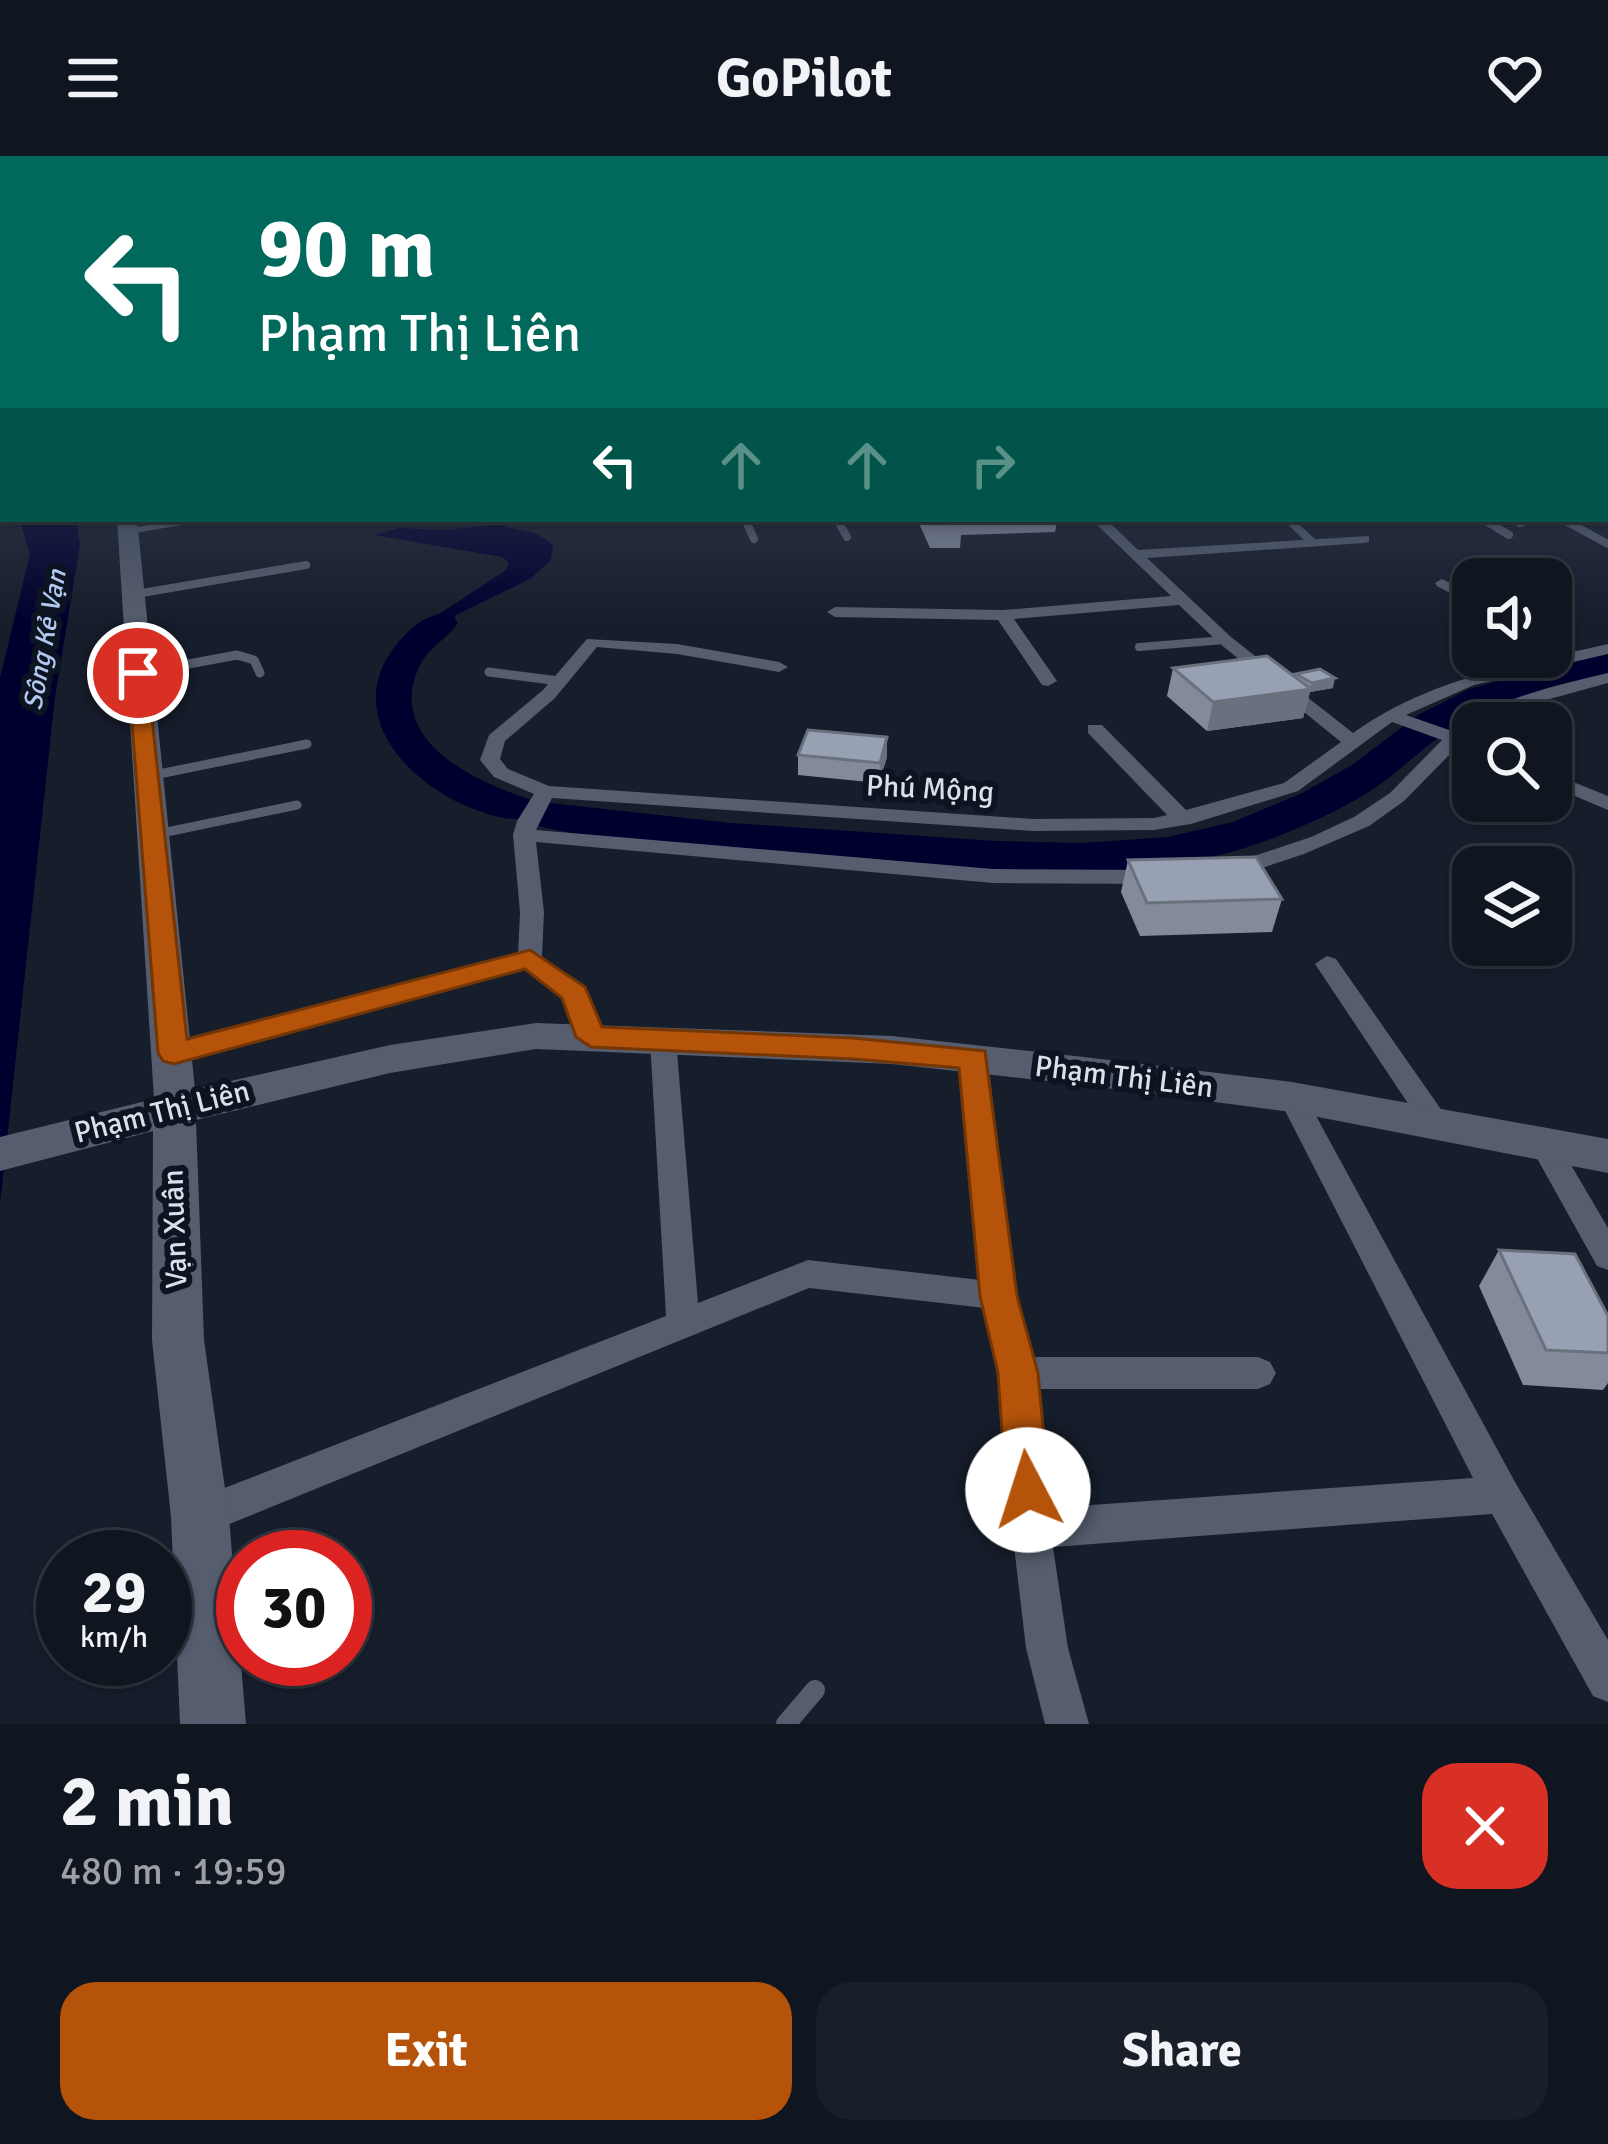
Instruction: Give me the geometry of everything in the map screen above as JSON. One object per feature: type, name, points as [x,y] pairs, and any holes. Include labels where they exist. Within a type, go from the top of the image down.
[{"type":"street","points":[[128,524],[161,522]]},
{"type":"street","points":[[1101,522],[1225,640],[1352,741]]},
{"type":"street","name":"Vạn Xuân","points":[[128,524],[146,776],[174,1053],[178,1340],[200,1517],[213,1724]]},
{"type":"street","points":[[1136,554],[1364,539]]},
{"type":"street","points":[[1442,583],[1452,588]]},
{"type":"street","points":[[835,613],[1003,615],[1183,600]]},
{"type":"street","points":[[1003,615],[1048,680]]},
{"type":"street","points":[[530,959],[532,912],[524,835],[527,821],[546,792],[501,773],[490,760],[496,740],[560,681],[593,642],[676,649],[779,667]]},
{"type":"street","name":"Phú Mộng","points":[[546,792],[1033,825],[1130,826],[1184,820],[1291,787],[1352,741],[1468,681],[1608,649]]},
{"type":"street","points":[[1527,702],[1608,678]]},
{"type":"street","points":[[1399,718],[1452,730]]},
{"type":"street","points":[[1095,729],[1184,820]]},
{"type":"street","points":[[1214,873],[1232,871],[1325,837],[1393,801],[1452,743]]},
{"type":"street","points":[[1572,788],[1608,804]]},
{"type":"street","points":[[524,835],[993,876],[1090,880],[1175,876]]},
{"type":"street","points":[[174,1053],[530,959]]},
{"type":"street","points":[[530,959],[574,994],[591,1037]]},
{"type":"street","points":[[1327,964],[1435,1121]]},
{"type":"street","name":"Phạm Thị Liên","points":[[0,1154],[172,1110],[464,1046],[536,1036],[974,1059],[1292,1097],[1608,1156]]},
{"type":"street","points":[[663,1040],[683,1321]]},
{"type":"street","points":[[974,1059],[998,1296],[1018,1373],[1030,1529],[1047,1648],[1067,1724]]},
{"type":"street","points":[[1292,1097],[1502,1495],[1608,1682]]},
{"type":"street","points":[[1544,1144],[1608,1257]]},
{"type":"street","points":[[200,1517],[808,1274],[998,1296]]},
{"type":"street","points":[[1018,1373],[1258,1372]]},
{"type":"street","points":[[1030,1529],[1502,1495]]},
{"type":"lane","points":[[746,522],[754,539]]},
{"type":"lane","points":[[839,522],[847,537]]},
{"type":"lane","points":[[1291,522],[1312,542]]},
{"type":"lane","points":[[1488,522],[1509,535]]},
{"type":"lane","points":[[1520,523],[1524,522]]},
{"type":"lane","points":[[1568,522],[1608,544]]},
{"type":"lane","points":[[136,594],[306,565]]},
{"type":"lane","points":[[1139,647],[1225,640]]},
{"type":"lane","points":[[138,673],[237,655],[254,660],[260,673]]},
{"type":"lane","points":[[489,673],[560,681]]},
{"type":"lane","points":[[146,776],[307,744]]},
{"type":"lane","points":[[154,835],[297,805]]},
{"type":"lane","points":[[786,1724],[815,1690]]},
{"type":"water","name":"Sông Kẻ Vạn","points":[[20,522],[76,522],[80,545],[55,697],[0,1204],[0,678],[30,554]]},
{"type":"water","points":[[498,525],[538,534],[553,545],[551,560],[530,579],[456,615],[436,641],[396,671],[392,658],[427,622],[506,570],[509,563],[502,557],[373,535],[399,528]]},
{"type":"building","points":[[1267,656],[1311,689],[1213,702],[1173,668]]},
{"type":"building","points":[[1320,669],[1335,678],[1312,683],[1296,674]]},
{"type":"building","points":[[808,730],[887,737],[880,763],[798,755]]},
{"type":"building","points":[[1256,857],[1282,899],[1147,903],[1128,860]]},
{"type":"building","points":[[1499,1250],[1575,1254],[1608,1316],[1608,1353],[1546,1350]]},
{"type":"waterway","points":[[441,623],[421,638],[397,675],[394,695],[403,735],[416,754],[444,778],[513,808]]},
{"type":"waterway","points":[[550,816],[731,837],[996,855],[1082,857],[1168,851],[1249,832],[1317,803],[1367,773],[1432,723],[1483,697],[1608,662]]},
{"type":"route","points":[[138,673],[174,1053],[530,959],[574,994],[586,1014],[591,1037],[853,1048],[974,1059],[998,1296],[1018,1373],[1028,1490]]}]
